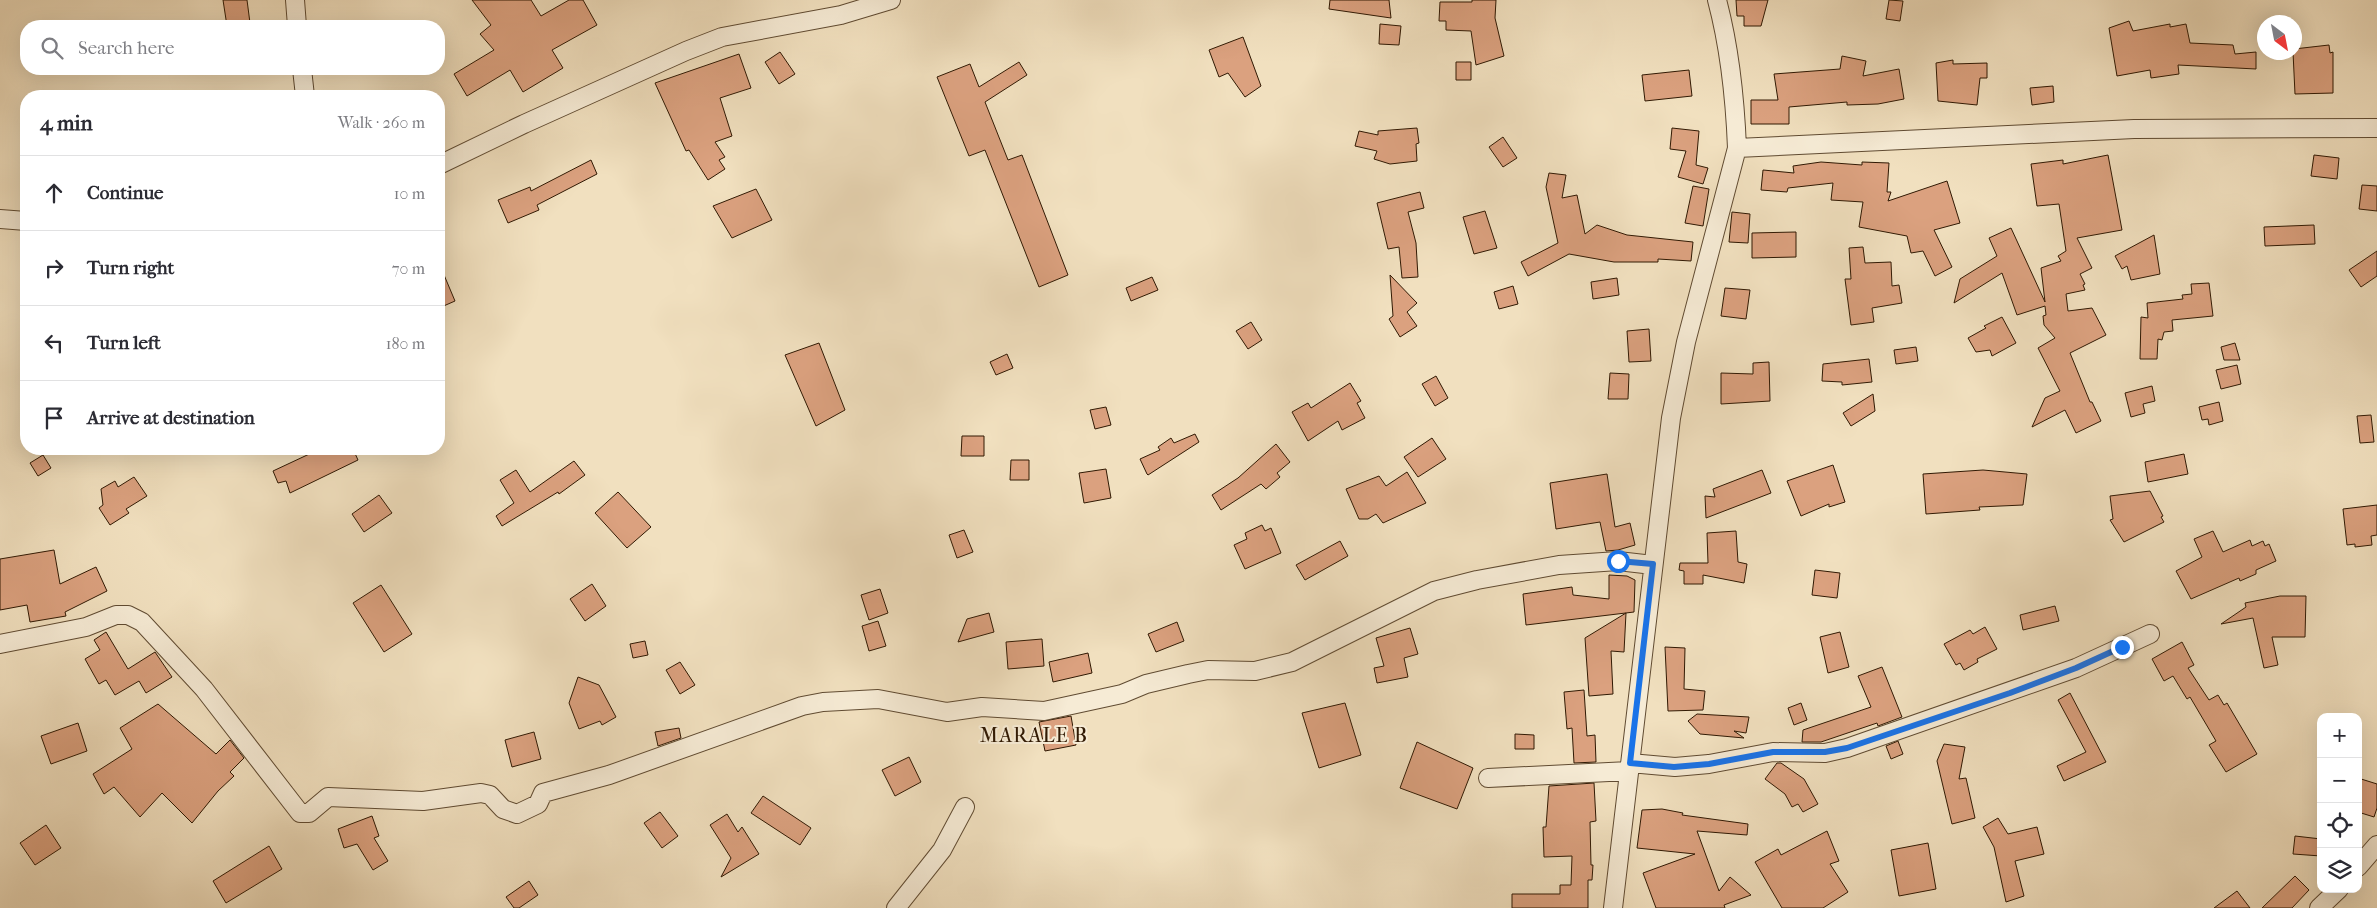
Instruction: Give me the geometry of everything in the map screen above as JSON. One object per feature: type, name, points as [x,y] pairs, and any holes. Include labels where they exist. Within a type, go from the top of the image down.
[{"type":"street","points":[[294,0],[296,20]]},
{"type":"street","points":[[445,162],[524,124],[717,39],[750,31],[842,15],[891,0]]},
{"type":"street","points":[[1612,908],[1677,382],[1737,148],[1732,83],[1724,26],[1717,0]]},
{"type":"street","points":[[303,75],[304,90]]},
{"type":"street","points":[[1737,148],[2134,129],[2377,128]]},
{"type":"street","points":[[0,220],[20,221]]},
{"type":"street","points":[[0,644],[86,627],[116,615],[128,615],[142,622],[204,689],[300,813],[309,813],[328,798],[423,801],[481,794],[490,795],[502,808],[517,814],[538,804],[543,793],[609,775],[802,706],[823,702],[878,700],[946,712],[982,707],[1044,711],[1114,696],[1146,684],[1208,670],[1255,670],[1292,662],[1434,591],[1477,580],[1560,565],[1618,561],[1653,564]]},
{"type":"street","points":[[1488,778],[1629,767],[1674,767],[1709,764],[1773,752],[1825,752],[1847,748],[2076,668],[2150,634]]},
{"type":"street","points":[[896,908],[942,850],[965,807]]},
{"type":"street","points":[[2362,862],[2377,845]]},
{"type":"street","points":[[2320,908],[2335,893]]},
{"type":"building","points":[[223,0],[247,0],[250,20],[226,20]]},
{"type":"building","points":[[472,0],[531,0],[541,16],[569,0],[583,0],[597,25],[552,50],[563,68],[523,92],[510,70],[467,96],[454,74],[494,50],[480,34],[491,25]]},
{"type":"building","points":[[1330,0],[1389,0],[1391,18],[1329,9]]},
{"type":"building","points":[[1472,0],[1496,0],[1495,18],[1504,56],[1476,65],[1471,31],[1446,30],[1446,21],[1439,21],[1440,2],[1472,2]]},
{"type":"building","points":[[1736,0],[1768,0],[1761,26],[1744,26],[1744,16],[1737,16]]},
{"type":"building","points":[[1889,0],[1903,1],[1900,21],[1886,19]]},
{"type":"building","points":[[2129,21],[2133,31],[2170,24],[2170,27],[2186,24],[2190,43],[2233,45],[2235,54],[2256,52],[2256,69],[2178,65],[2179,74],[2151,78],[2150,70],[2117,76],[2109,28]]},
{"type":"building","points":[[1380,24],[1401,26],[1399,45],[1379,44]]},
{"type":"building","points":[[1243,37],[1261,86],[1245,97],[1228,73],[1219,77],[1209,50]]},
{"type":"building","points":[[2329,45],[2330,53],[2333,52],[2333,93],[2295,94],[2293,60],[2302,60],[2302,48]]},
{"type":"building","points":[[780,52],[795,74],[779,84],[765,62]]},
{"type":"building","points":[[739,54],[751,88],[720,98],[732,136],[715,142],[725,157],[719,160],[725,169],[708,180],[689,150],[686,151],[655,83]]},
{"type":"building","points":[[1842,56],[1866,61],[1863,76],[1899,69],[1904,99],[1878,104],[1847,105],[1847,102],[1789,107],[1789,124],[1751,124],[1751,100],[1778,100],[1774,74],[1840,69]]},
{"type":"building","points":[[1953,60],[1953,64],[1987,63],[1987,78],[1980,78],[1977,105],[1938,101],[1936,63]]},
{"type":"building","points":[[1019,62],[1027,75],[985,102],[1008,160],[1022,155],[1068,275],[1039,287],[985,150],[969,156],[937,77],[970,64],[979,87]]},
{"type":"building","points":[[1456,62],[1471,62],[1471,80],[1456,80]]},
{"type":"building","points":[[1689,70],[1692,96],[1645,101],[1642,75]]},
{"type":"building","points":[[2053,86],[2054,102],[2032,105],[2030,88]]},
{"type":"building","points":[[1417,128],[1419,143],[1416,144],[1417,161],[1390,164],[1374,159],[1377,151],[1355,146],[1359,131],[1378,135],[1378,131]]},
{"type":"building","points":[[1672,128],[1699,131],[1696,165],[1708,168],[1703,184],[1678,177],[1686,151],[1670,149]]},
{"type":"building","points":[[1503,137],[1517,158],[1503,167],[1489,147]]},
{"type":"building","points":[[2108,155],[2122,230],[2077,238],[2092,268],[2080,274],[2085,284],[2083,285],[2085,290],[2066,294],[2068,311],[2092,308],[2106,335],[2070,353],[2090,402],[2092,402],[2101,421],[2076,433],[2065,410],[2032,427],[2045,398],[2060,391],[2038,348],[2055,338],[2044,325],[2045,306],[2017,315],[2002,273],[1954,303],[1960,279],[1997,256],[1989,238],[2011,228],[2045,302],[2041,268],[2061,261],[2058,256],[2066,251],[2059,204],[2037,206],[2031,164],[2063,160],[2063,164]]},
{"type":"building","points":[[2314,155],[2339,158],[2337,179],[2311,176]]},
{"type":"building","points":[[591,160],[597,174],[537,205],[539,210],[508,223],[498,200],[530,187],[531,191]]},
{"type":"building","points":[[1821,162],[1862,165],[1862,162],[1889,163],[1887,192],[1891,192],[1888,201],[1947,181],[1960,223],[1934,230],[1952,267],[1935,276],[1923,251],[1911,253],[1907,236],[1859,227],[1863,202],[1831,200],[1833,183],[1788,188],[1787,192],[1761,190],[1763,170],[1794,173],[1793,166]]},
{"type":"building","points":[[1549,173],[1566,175],[1562,198],[1577,195],[1585,234],[1597,225],[1627,235],[1693,242],[1691,261],[1658,259],[1658,262],[1614,262],[1569,254],[1528,276],[1521,262],[1558,243],[1546,187]]},
{"type":"building","points":[[2362,185],[2377,186],[2377,211],[2359,209]]},
{"type":"building","points":[[1693,186],[1709,189],[1703,226],[1685,223]]},
{"type":"building","points":[[756,189],[772,220],[732,238],[713,206]]},
{"type":"building","points":[[1420,192],[1424,208],[1408,212],[1416,243],[1418,277],[1402,278],[1399,247],[1388,249],[1377,203]]},
{"type":"building","points":[[1485,211],[1497,248],[1474,254],[1463,217]]},
{"type":"building","points":[[1732,212],[1750,214],[1748,243],[1729,242]]},
{"type":"building","points":[[2314,225],[2315,244],[2265,246],[2264,227]]},
{"type":"building","points":[[1796,232],[1796,257],[1752,258],[1752,233]]},
{"type":"building","points":[[2154,235],[2160,274],[2131,280],[2127,266],[2122,269],[2115,256]]},
{"type":"building","points":[[1863,247],[1865,263],[1891,262],[1892,286],[1899,285],[1902,303],[1872,308],[1874,322],[1851,325],[1845,279],[1851,279],[1849,248]]},
{"type":"building","points":[[2377,251],[2377,276],[2361,287],[2349,270]]},
{"type":"building","points":[[1390,275],[1417,303],[1407,312],[1417,326],[1400,337],[1389,319],[1393,316]]},
{"type":"building","points":[[445,277],[455,301],[445,305]]},
{"type":"building","points":[[1152,277],[1158,290],[1131,301],[1126,288]]},
{"type":"building","points":[[1617,278],[1619,295],[1593,299],[1591,282]]},
{"type":"building","points":[[2209,283],[2213,316],[2172,320],[2173,331],[2164,332],[2162,340],[2158,339],[2157,359],[2140,359],[2141,317],[2148,318],[2147,303],[2183,299],[2182,295],[2192,294],[2191,284]]},
{"type":"building","points":[[1513,286],[1518,304],[1499,309],[1494,292]]},
{"type":"building","points":[[1725,288],[1750,290],[1746,319],[1721,316]]},
{"type":"building","points":[[2002,317],[2016,343],[1992,356],[1990,350],[1976,352],[1968,338],[1986,328],[1984,326]]},
{"type":"building","points":[[1251,322],[1262,340],[1248,349],[1236,331]]},
{"type":"building","points":[[1649,329],[1651,361],[1629,362],[1627,331]]},
{"type":"building","points":[[819,343],[845,410],[816,426],[785,355]]},
{"type":"building","points":[[2235,343],[2240,360],[2224,360],[2221,347]]},
{"type":"building","points":[[1916,347],[1918,361],[1896,364],[1894,350]]},
{"type":"building","points":[[1007,354],[1013,368],[996,375],[990,362]]},
{"type":"building","points":[[1869,359],[1872,382],[1842,385],[1842,382],[1822,381],[1823,364]]},
{"type":"building","points":[[1769,362],[1770,401],[1721,404],[1721,373],[1753,374],[1753,363]]},
{"type":"building","points":[[2237,365],[2241,384],[2221,389],[2216,370]]},
{"type":"building","points":[[1610,373],[1629,374],[1628,399],[1608,399]]},
{"type":"building","points":[[1436,376],[1448,398],[1435,406],[1422,384]]},
{"type":"building","points":[[1350,383],[1361,401],[1357,403],[1365,418],[1342,430],[1338,421],[1308,441],[1292,412],[1308,403],[1311,408]]},
{"type":"building","points":[[2152,386],[2155,401],[2143,404],[2145,413],[2131,417],[2125,393]]},
{"type":"building","points":[[1873,394],[1875,411],[1851,426],[1843,413]]},
{"type":"building","points":[[2219,402],[2223,421],[2209,425],[2208,419],[2202,420],[2199,407]]},
{"type":"building","points":[[1106,407],[1111,425],[1095,429],[1090,410]]},
{"type":"building","points":[[2371,415],[2374,442],[2360,443],[2357,416]]},
{"type":"building","points":[[1195,434],[1199,442],[1147,474],[1140,459],[1160,450],[1158,447],[1171,438],[1174,443]]},
{"type":"building","points":[[962,436],[984,436],[984,456],[961,456]]},
{"type":"building","points":[[1432,438],[1446,459],[1418,477],[1404,457]]},
{"type":"building","points":[[1276,444],[1290,462],[1277,473],[1280,477],[1266,489],[1261,484],[1221,510],[1212,495],[1238,478]]},
{"type":"building","points":[[2184,454],[2188,474],[2148,482],[2145,462]]},
{"type":"building","points":[[43,455],[51,468],[38,476],[30,463]]},
{"type":"building","points":[[307,455],[356,455],[358,460],[290,493],[286,481],[278,483],[273,471]]},
{"type":"building","points":[[1011,460],[1029,460],[1029,480],[1010,480]]},
{"type":"building","points":[[574,461],[585,475],[559,494],[558,492],[502,526],[496,516],[514,503],[500,480],[516,470],[530,492]]},
{"type":"building","points":[[1833,465],[1845,502],[1829,507],[1829,504],[1801,516],[1787,481]]},
{"type":"building","points":[[1106,469],[1111,498],[1084,503],[1079,473]]},
{"type":"building","points":[[1762,470],[1771,493],[1706,518],[1705,496],[1715,497],[1713,489]]},
{"type":"building","points":[[1983,470],[2027,474],[2023,505],[1979,507],[1980,510],[1926,514],[1923,474]]},
{"type":"building","points":[[1407,472],[1426,503],[1383,523],[1376,514],[1368,519],[1359,519],[1346,489],[1379,476],[1386,486]]},
{"type":"building","points":[[1607,474],[1615,527],[1630,523],[1635,545],[1606,551],[1600,522],[1556,529],[1550,483]]},
{"type":"building","points":[[134,477],[147,496],[126,509],[129,513],[110,525],[99,508],[103,505],[101,489],[115,481],[118,487]]},
{"type":"building","points":[[2150,491],[2163,516],[2161,517],[2164,522],[2124,542],[2110,520],[2113,519],[2110,496]]},
{"type":"building","points":[[618,492],[651,527],[627,548],[595,513]]},
{"type":"building","points":[[379,495],[392,513],[364,532],[352,514]]},
{"type":"building","points":[[2377,505],[2377,535],[2371,536],[2372,545],[2355,547],[2355,544],[2347,545],[2343,509]]},
{"type":"building","points":[[1262,525],[1265,531],[1271,528],[1281,553],[1245,569],[1234,545],[1247,539],[1245,533]]},
{"type":"building","points":[[964,530],[973,552],[957,558],[949,535]]},
{"type":"building","points":[[1736,531],[1738,562],[1747,564],[1744,583],[1703,575],[1703,584],[1684,584],[1684,571],[1679,570],[1680,563],[1708,563],[1707,533]]},
{"type":"building","points":[[2213,531],[2223,552],[2250,540],[2252,546],[2263,541],[2265,546],[2269,544],[2276,561],[2256,570],[2256,574],[2240,581],[2239,578],[2191,599],[2176,571],[2202,557],[2194,539]]},
{"type":"building","points":[[1340,541],[1348,556],[1305,580],[1296,565]]},
{"type":"building","points":[[54,550],[60,584],[96,567],[107,591],[65,612],[66,616],[30,622],[27,605],[0,610],[0,559]]},
{"type":"building","points":[[1815,570],[1840,573],[1837,598],[1812,595]]},
{"type":"building","points":[[1609,575],[1627,576],[1635,580],[1634,612],[1526,625],[1523,594],[1572,587],[1573,595],[1609,599]]},
{"type":"building","points":[[592,584],[606,606],[585,621],[570,599]]},
{"type":"building","points":[[381,585],[412,634],[384,652],[353,603]]},
{"type":"building","points":[[880,589],[888,613],[869,620],[861,595]]},
{"type":"building","points":[[2280,596],[2306,596],[2305,637],[2272,637],[2278,665],[2264,668],[2253,618],[2221,624],[2246,607],[2245,603]]},
{"type":"building","points":[[2055,606],[2059,621],[2023,630],[2020,615]]},
{"type":"building","points":[[989,613],[994,632],[958,642],[967,619]]},
{"type":"building","points":[[1626,613],[1624,652],[1611,651],[1613,694],[1589,696],[1585,638]]},
{"type":"building","points":[[878,621],[886,646],[869,651],[862,626]]},
{"type":"building","points":[[1177,622],[1184,641],[1156,652],[1148,634]]},
{"type":"building","points":[[1985,627],[1997,649],[1977,659],[1978,662],[1964,670],[1960,663],[1956,665],[1944,644],[1970,630],[1973,634]]},
{"type":"building","points":[[1410,628],[1418,654],[1404,658],[1408,677],[1377,683],[1374,668],[1384,666],[1376,638]]},
{"type":"building","points":[[106,632],[128,669],[155,652],[172,677],[146,693],[139,681],[115,695],[106,680],[99,684],[85,659],[100,650],[94,640]]},
{"type":"building","points":[[1840,632],[1849,667],[1828,673],[1820,637]]},
{"type":"building","points":[[1042,639],[1044,666],[1008,669],[1006,642]]},
{"type":"building","points":[[645,641],[648,655],[633,658],[630,644]]},
{"type":"building","points":[[2182,642],[2194,665],[2188,668],[2209,700],[2218,695],[2224,705],[2227,703],[2257,754],[2226,772],[2209,745],[2216,741],[2190,697],[2187,699],[2173,676],[2164,681],[2152,659]]},
{"type":"building","points":[[1665,647],[1685,648],[1684,689],[1705,691],[1703,710],[1668,711]]},
{"type":"building","points":[[1088,653],[1092,673],[1053,682],[1049,662]]},
{"type":"building","points":[[680,662],[695,685],[680,694],[666,670]]},
{"type":"building","points":[[1882,667],[1902,717],[1878,726],[1877,723],[1821,742],[1802,742],[1803,730],[1871,707],[1858,676]]},
{"type":"building","points":[[578,677],[599,685],[616,717],[602,725],[600,721],[579,729],[569,703]]},
{"type":"building","points":[[1584,690],[1587,736],[1595,735],[1596,762],[1574,763],[1572,728],[1567,729],[1564,692]]},
{"type":"building","points":[[2070,693],[2106,762],[2064,781],[2057,766],[2086,752],[2058,700]]},
{"type":"building","points":[[1345,703],[1361,755],[1319,768],[1302,713]]},
{"type":"building","points":[[1801,703],[1807,720],[1794,725],[1788,708]]},
{"type":"building","points":[[158,704],[216,754],[230,740],[244,758],[230,772],[234,776],[218,791],[192,823],[162,793],[140,817],[114,787],[104,794],[93,774],[132,749],[120,728]]},
{"type":"building","points":[[1697,714],[1749,717],[1746,733],[1734,731],[1744,738],[1700,734],[1688,721]]},
{"type":"building","points":[[1071,716],[1076,745],[1045,751],[1039,722]]},
{"type":"building","points":[[78,723],[87,751],[51,764],[41,736]]},
{"type":"building","points":[[679,728],[681,738],[658,746],[655,732]]},
{"type":"building","points":[[534,732],[541,759],[512,767],[505,740]]},
{"type":"building","points":[[1515,734],[1534,735],[1534,749],[1515,749]]},
{"type":"building","points":[[1898,741],[1903,754],[1891,759],[1886,746]]},
{"type":"building","points":[[1417,742],[1473,768],[1457,809],[1400,788]]},
{"type":"building","points":[[1944,744],[1965,747],[1959,779],[1966,778],[1975,818],[1952,824],[1937,761]]},
{"type":"building","points":[[909,757],[921,782],[895,796],[882,770]]},
{"type":"building","points":[[1777,763],[1781,763],[1804,779],[1818,804],[1803,812],[1798,804],[1792,807],[1785,794],[1765,779]]},
{"type":"building","points":[[2362,779],[2377,784],[2377,808],[2374,817],[2362,813]]},
{"type":"building","points":[[1594,783],[1596,821],[1590,822],[1591,865],[1593,865],[1592,880],[1588,880],[1588,908],[1512,908],[1512,894],[1560,894],[1560,885],[1571,885],[1572,856],[1544,857],[1543,827],[1546,827],[1549,786]]},
{"type":"building","points":[[763,796],[811,828],[800,845],[751,813]]},
{"type":"building","points":[[1662,809],[1683,813],[1682,815],[1748,824],[1747,835],[1697,831],[1719,891],[1730,877],[1751,895],[1724,905],[1725,908],[1656,908],[1643,873],[1695,854],[1637,848],[1642,810]]},
{"type":"building","points":[[660,812],[678,836],[662,848],[644,823]]},
{"type":"building","points":[[727,814],[738,832],[742,827],[759,854],[721,877],[731,858],[710,825]]},
{"type":"building","points":[[372,816],[379,836],[374,838],[388,861],[373,870],[357,844],[344,848],[338,829]]},
{"type":"building","points":[[1998,818],[2008,834],[2037,827],[2044,854],[2015,861],[2024,896],[2006,902],[1994,847],[1983,827]]},
{"type":"building","points":[[46,825],[61,848],[35,865],[20,843]]},
{"type":"building","points":[[1827,831],[1839,861],[1830,864],[1848,892],[1823,908],[1782,908],[1755,862],[1778,849],[1781,855]]},
{"type":"building","points":[[2295,836],[2317,839],[2317,856],[2293,854]]},
{"type":"building","points":[[1928,843],[1936,889],[1899,896],[1891,850]]},
{"type":"building","points":[[269,846],[282,869],[226,903],[213,881]]},
{"type":"building","points":[[2295,876],[2309,890],[2292,908],[2262,908]]},
{"type":"building","points":[[529,881],[538,895],[519,908],[514,908],[506,897]]},
{"type":"building","points":[[2237,891],[2250,908],[2214,908]]},
{"type":"district","name":"MARALE B","points":[[1034,735]]},
{"type":"route","points":[[1618,561],[1653,564],[1630,763],[1674,767],[1709,764],[1738,757],[1773,752],[1825,752],[1847,748],[2010,693],[2076,668],[2122,647]]}]
